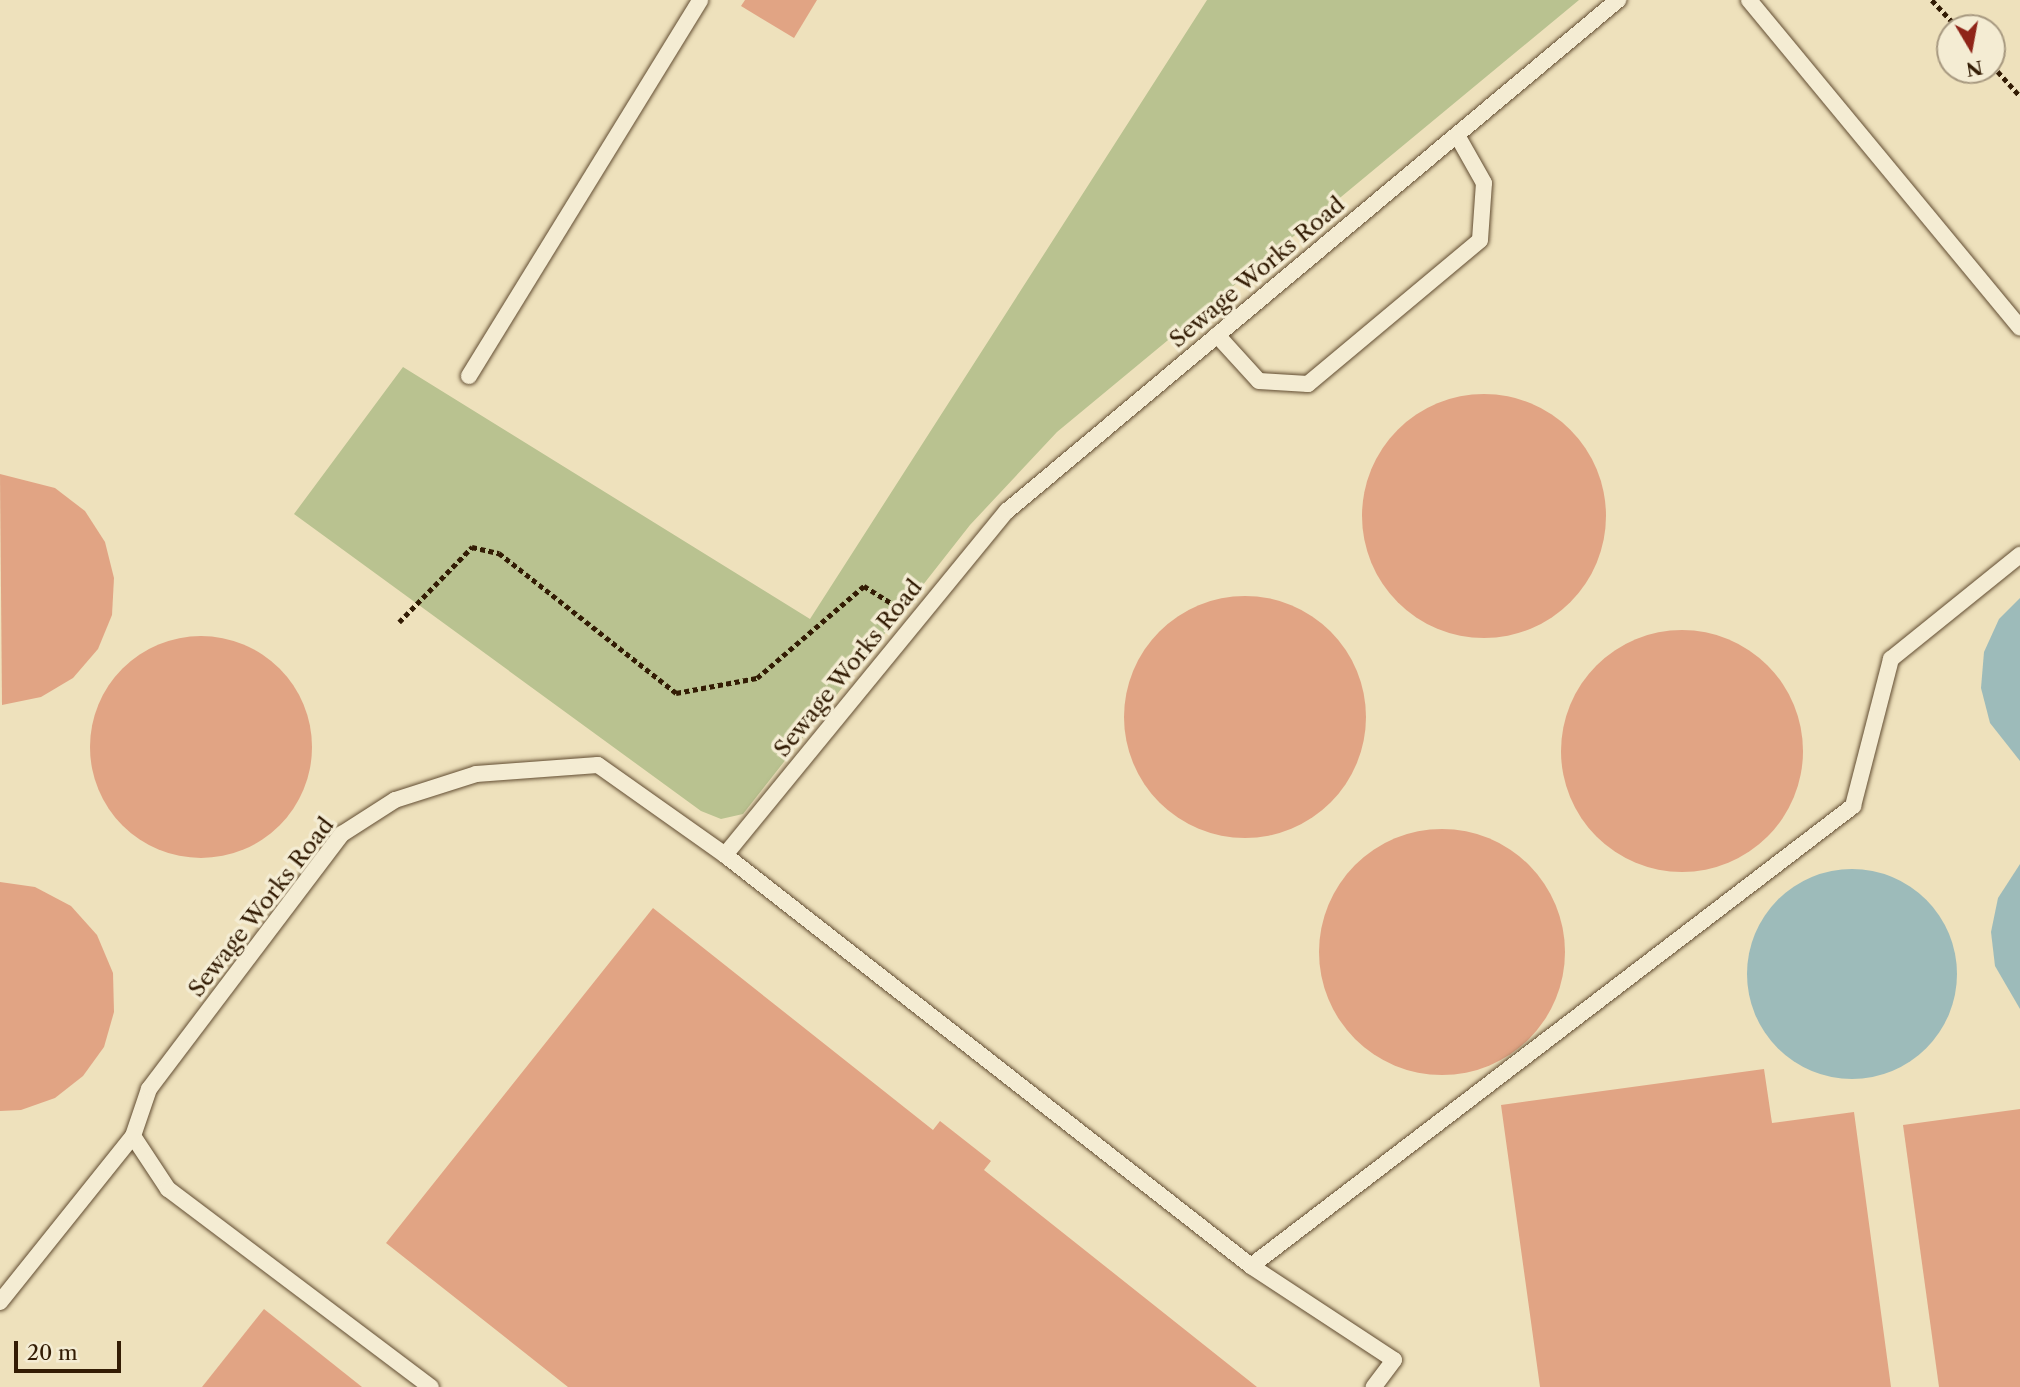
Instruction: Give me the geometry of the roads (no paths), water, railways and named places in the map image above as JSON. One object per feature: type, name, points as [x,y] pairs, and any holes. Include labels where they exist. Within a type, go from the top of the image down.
[{"type":"lane","points":[[469,376],[700,0]]},
{"type":"lane","name":"Sewage Works Road","points":[[0,1301],[132,1136],[149,1089],[342,834],[396,800],[476,774],[598,765],[725,855],[1007,511],[1618,0]]},
{"type":"lane","points":[[1749,0],[2020,328]]},
{"type":"lane","points":[[1217,335],[1259,381],[1308,384],[1480,240],[1484,183],[1457,135]]},
{"type":"lane","points":[[1251,1266],[1853,806],[1891,659],[2020,555]]},
{"type":"lane","points":[[725,855],[1251,1266],[1394,1360],[1374,1387]]},
{"type":"lane","points":[[132,1136],[168,1189],[431,1387]]},
{"type":"water","points":[[2020,598],[2020,761],[1990,723],[1981,688],[1984,652],[1999,619]]},
{"type":"water","points":[[2020,864],[2020,1009],[1995,966],[1991,932],[1998,898]]},
{"type":"water","points":[[1852,869],[1873,871],[1892,877],[1911,886],[1927,899],[1940,915],[1949,934],[1955,953],[1955,995],[1949,1014],[1940,1033],[1927,1049],[1911,1062],[1892,1071],[1873,1077],[1852,1079],[1831,1077],[1812,1071],[1793,1062],[1777,1049],[1764,1033],[1755,1014],[1749,995],[1747,974],[1749,953],[1755,934],[1764,915],[1777,899],[1793,886],[1812,877],[1831,871]]}]
